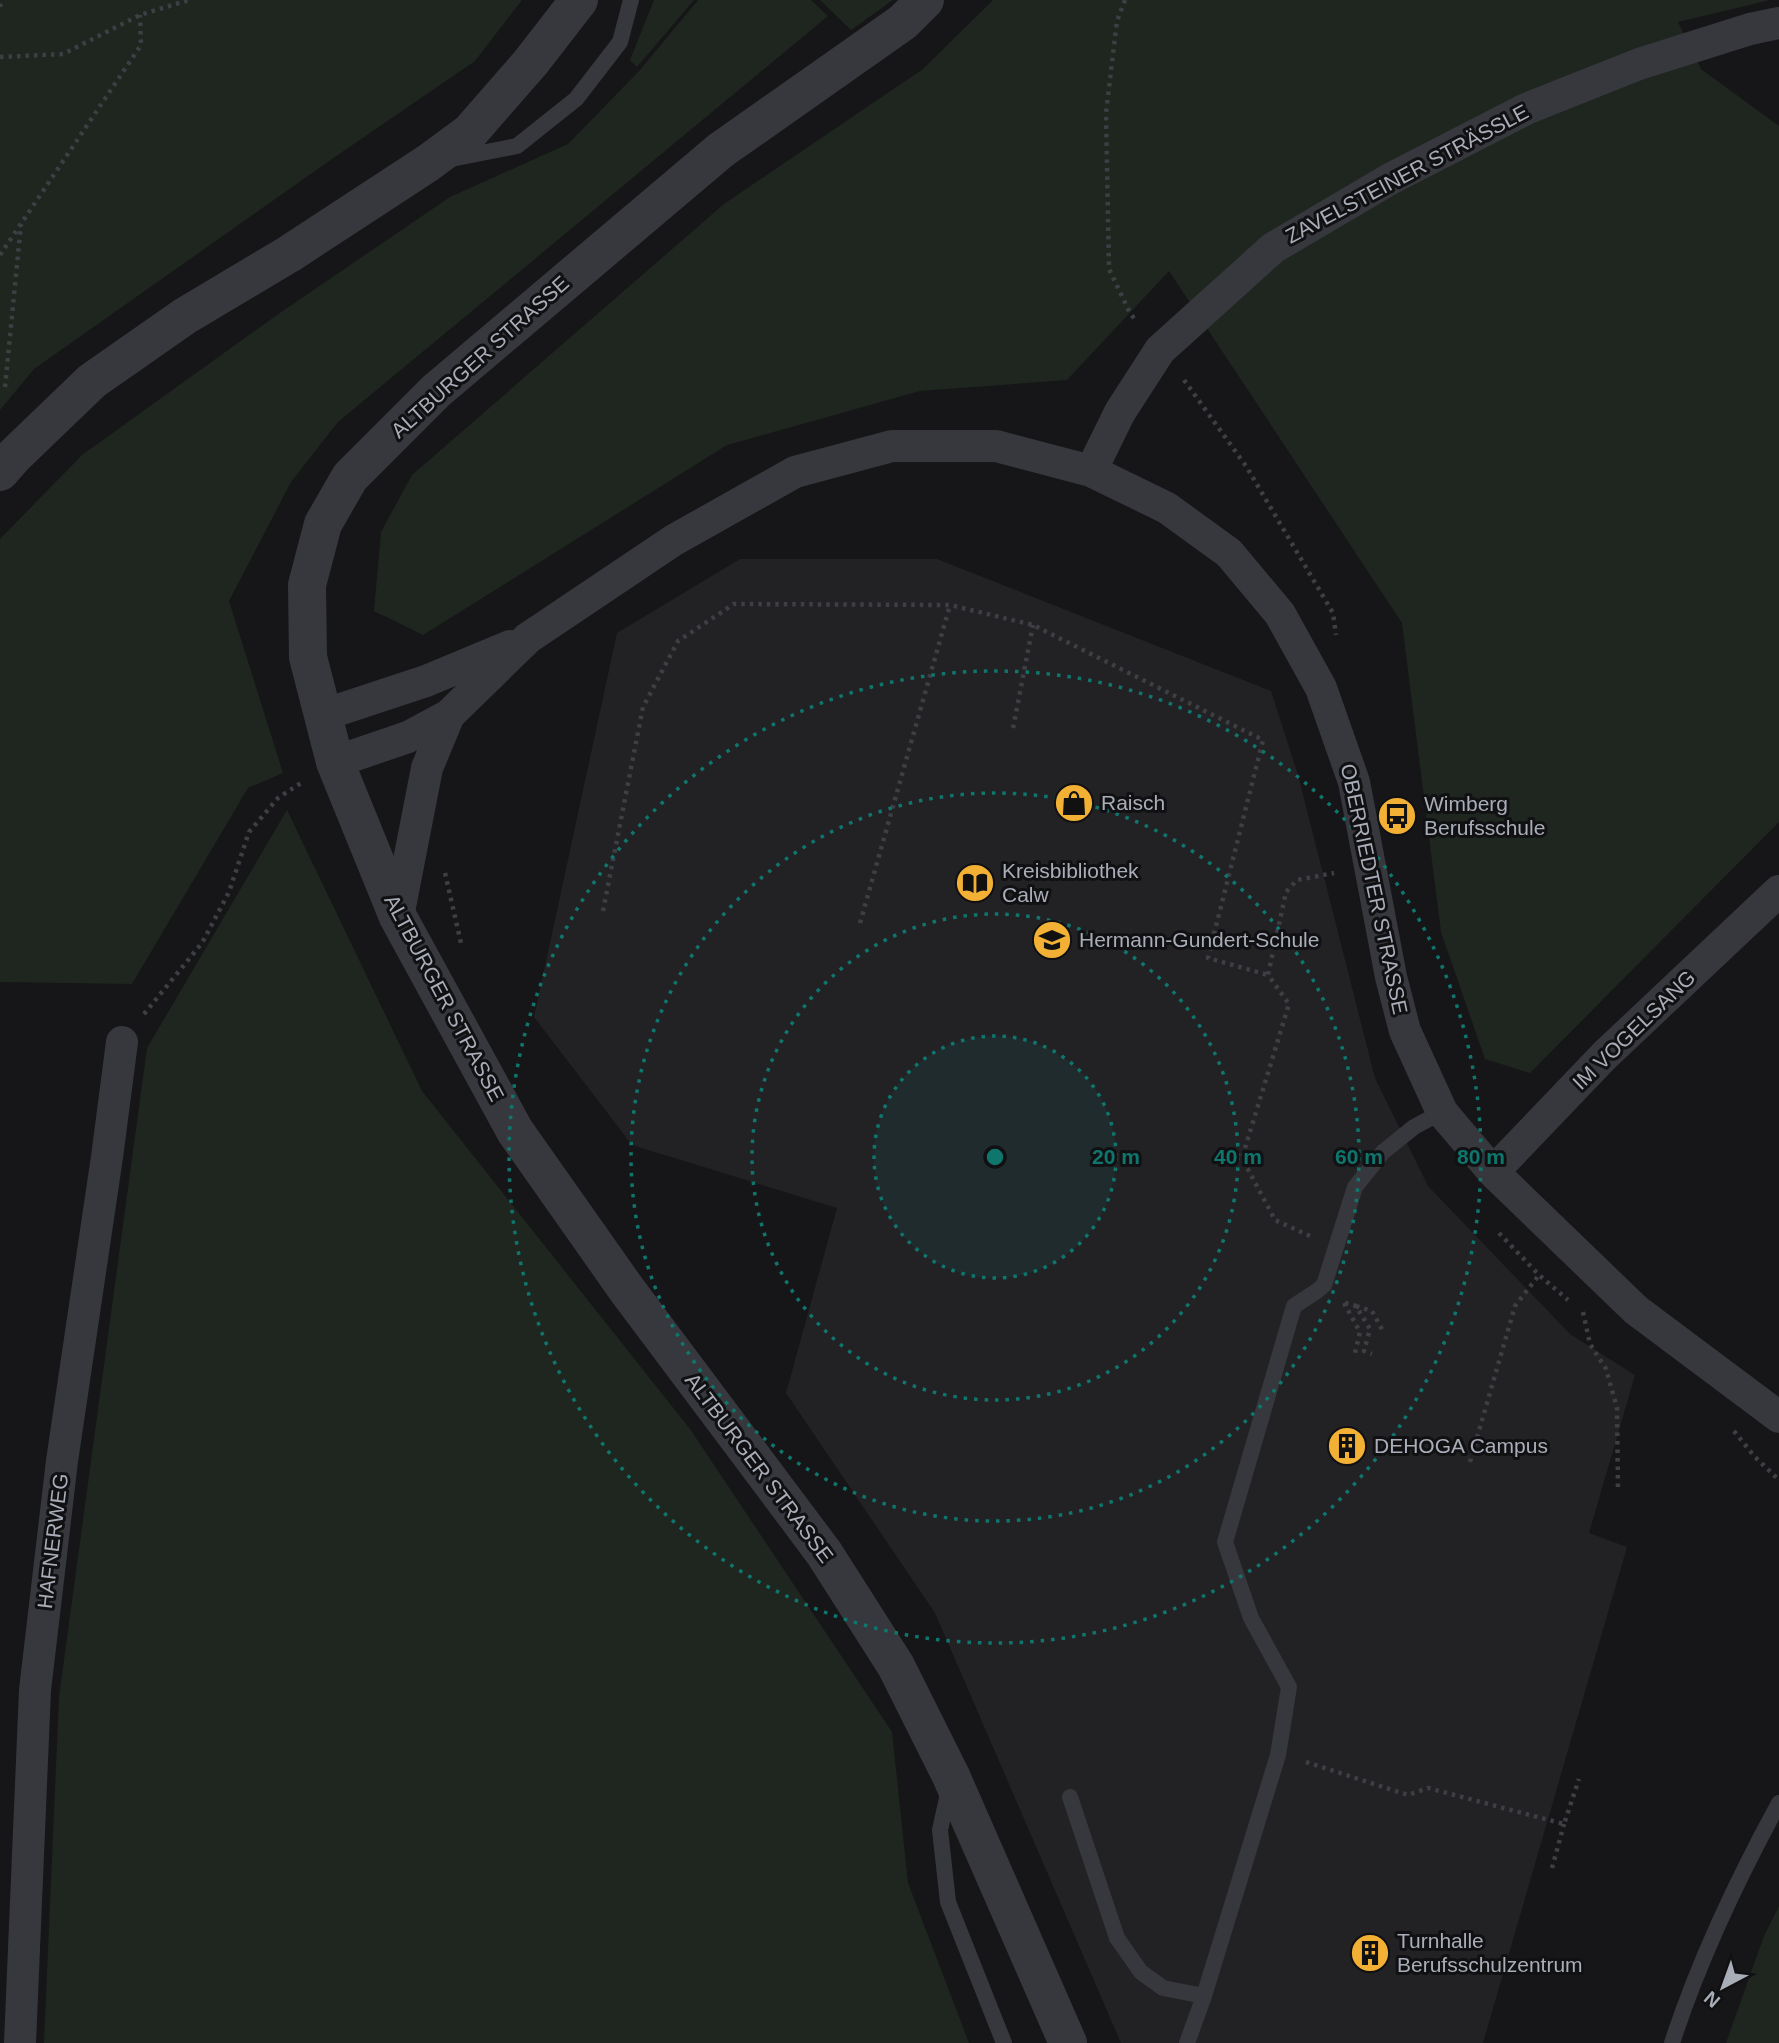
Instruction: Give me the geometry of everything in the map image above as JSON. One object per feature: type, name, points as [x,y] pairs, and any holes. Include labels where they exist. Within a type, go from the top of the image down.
[{"type":"street","points":[[0,472],[92,380],[185,316],[289,254],[428,163],[470,132],[531,62],[579,0]]},
{"type":"street","name":"ALTBURGER STRASSE","points":[[925,0],[904,22],[721,150],[436,391],[350,477],[323,524],[307,585],[308,657],[335,762],[398,917],[515,1131],[627,1290],[824,1553],[896,1666],[951,1776],[1068,2043]]},
{"type":"street","name":"ZAVELSTEINER STRÄSSLE","points":[[1091,471],[1119,412],[1160,350],[1273,248],[1402,173],[1526,108],[1639,64],[1750,29],[1779,23]]},
{"type":"street","name":"OBERRIEDTER STRASSE","points":[[335,762],[408,737],[449,715],[528,638],[674,540],[795,472],[892,446],[996,446],[1091,471],[1167,508],[1229,553],[1280,614],[1321,688],[1354,782],[1391,978],[1405,1031],[1442,1112],[1493,1172],[1636,1310],[1779,1417]]},
{"type":"street","name":"OBERRIEDTER STRASSE","points":[[323,715],[426,681],[528,638]]},
{"type":"street","name":"OBERRIEDTER STRASSE","points":[[398,917],[427,768],[449,715]]},
{"type":"street","name":"IM VOGELSANG","points":[[1493,1172],[1605,1055],[1779,891]]},
{"type":"street","name":"HAFNERWEG","points":[[20,2043],[35,1690],[62,1461],[122,1042]]},
{"type":"lane","points":[[428,163],[517,146],[576,99],[620,41],[631,0]]},
{"type":"lane","points":[[1187,2043],[1278,1755],[1289,1687],[1251,1618],[1225,1542],[1294,1306],[1324,1285],[1355,1187],[1383,1152],[1415,1127],[1442,1112]]},
{"type":"lane","points":[[951,1776],[940,1830],[948,1902],[1004,2043]]},
{"type":"lane","points":[[1070,1797],[1117,1938],[1141,1972],[1163,1988],[1204,1996]]},
{"type":"lane","points":[[1672,2043],[1722,1915],[1779,1803]]},
{"type":"path","points":[[0,7],[1,0]]},
{"type":"path","points":[[0,57],[63,54],[140,15],[189,0]]},
{"type":"path","points":[[1125,0],[1116,20],[1106,113],[1110,269],[1130,313],[1160,350]]},
{"type":"path","points":[[0,255],[141,46],[140,15]]},
{"type":"path","points":[[5,387],[21,223]]},
{"type":"path","points":[[603,911],[643,707],[678,641],[734,604],[950,605],[1033,625],[1263,740],[1208,958],[1268,975],[1289,1004],[1242,1158],[1275,1220],[1337,1248]]},
{"type":"path","points":[[860,923],[950,605]]},
{"type":"path","points":[[1013,728],[1033,625]]},
{"type":"path","points":[[122,1042],[202,943],[229,892],[248,832],[278,798],[335,762]]},
{"type":"path","points":[[1268,975],[1286,892],[1297,880],[1339,873]]},
{"type":"path","points":[[1470,1462],[1515,1306],[1539,1275]]},
{"type":"path","points":[[1354,1353],[1360,1332],[1343,1303],[1372,1311],[1384,1333]]},
{"type":"path","points":[[1356,1306],[1370,1329],[1364,1351],[1372,1354]]},
{"type":"path","points":[[1583,1312],[1590,1344],[1606,1369],[1616,1408],[1618,1489]]},
{"type":"path","points":[[1312,1764],[1408,1795],[1428,1788],[1564,1824]]},
{"type":"path","points":[[1552,1868],[1579,1779]]},
{"type":"shaded area","points":[[0,0],[522,0],[475,61],[34,369],[0,410]]},
{"type":"shaded area","points":[[654,0],[694,0],[637,67],[630,60]]},
{"type":"shaded area","points":[[698,0],[811,0],[828,16],[338,422],[291,482],[229,601],[283,773],[248,788],[132,984],[0,982],[0,539],[82,455],[274,317],[450,197],[568,144],[640,70]]},
{"type":"shaded area","points":[[820,0],[893,0],[851,30]]},
{"type":"shaded area","points":[[993,0],[1770,0],[1678,22],[1701,69],[1779,126],[1779,822],[1530,1073],[1485,1059],[1441,932],[1402,623],[1169,271],[1067,380],[920,391],[727,445],[423,635],[374,611],[381,532],[412,475],[724,204],[923,69]]},
{"type":"shaded area","points":[[740,559],[937,559],[1271,691],[1298,775],[1375,1078],[1428,1186],[1570,1334],[1635,1375],[1589,1533],[1627,1547],[1483,2043],[1121,2043],[935,1613],[786,1393],[837,1208],[632,1145],[534,1017],[617,633]]},
{"type":"shaded area","points":[[287,810],[422,1091],[690,1429],[892,1732],[908,1883],[969,2043],[44,2043],[59,1697],[147,1048]]},
{"type":"shaded area","points":[[1779,1906],[1779,2043],[1726,2043],[1764,1936]]},
{"type":"place","name":"Raisch","points":[[1074,803]]},
{"type":"place","name":"Wimberg Berufsschule","points":[[1397,816]]},
{"type":"place","name":"Kreisbibliothek Calw","points":[[975,883]]},
{"type":"place","name":"Hermann-Gundert-Schule","points":[[1052,940]]},
{"type":"place","name":"DEHOGA Campus","points":[[1347,1446]]},
{"type":"place","name":"Turnhalle Berufsschulzentrum","points":[[1370,1953]]}]
